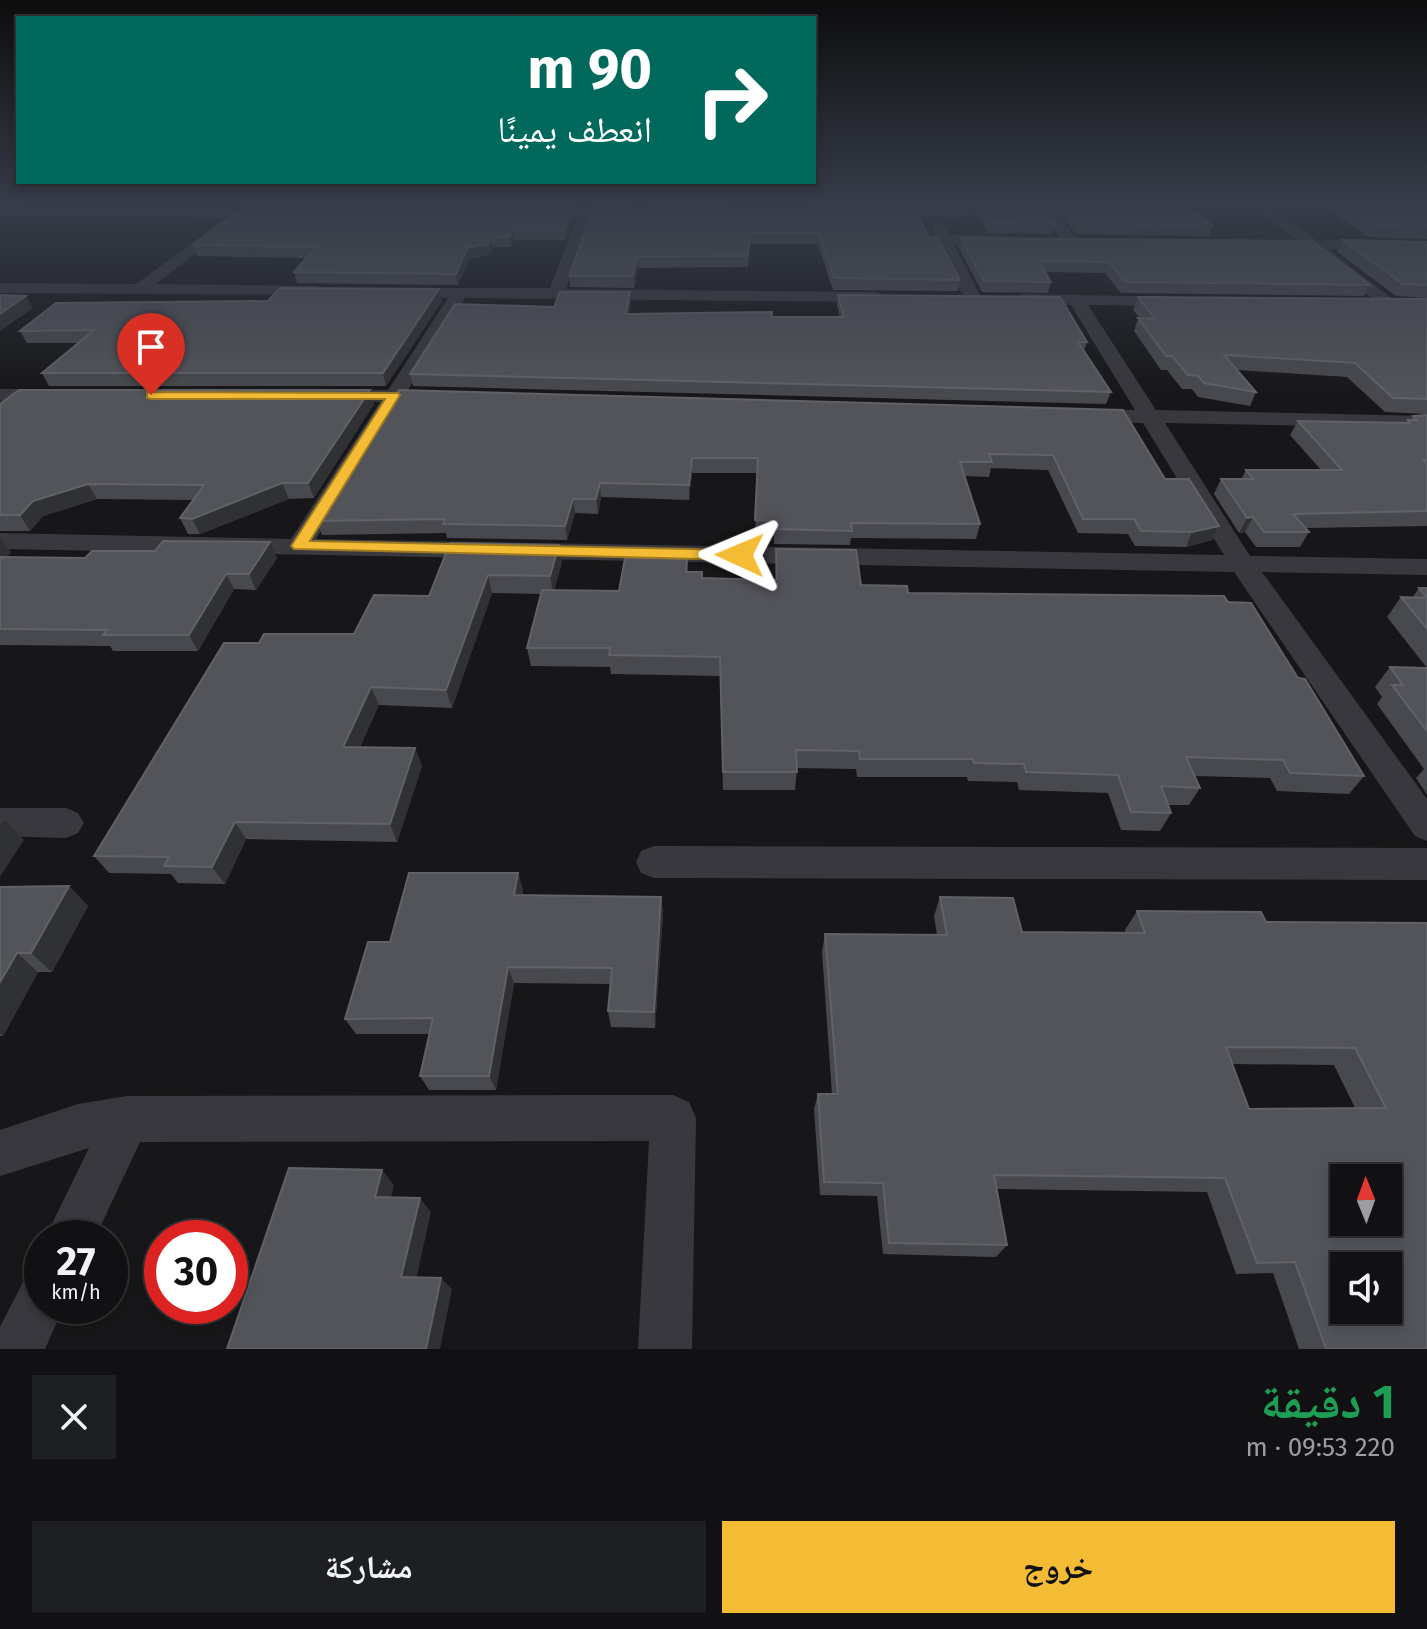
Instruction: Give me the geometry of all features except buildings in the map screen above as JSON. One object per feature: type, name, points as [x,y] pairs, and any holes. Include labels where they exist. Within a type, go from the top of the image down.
[{"type":"street","points":[[140,289],[169,267]]},
{"type":"street","points":[[556,294],[566,267]]},
{"type":"street","points":[[960,267],[980,298],[1201,301]]},
{"type":"street","points":[[1341,267],[1390,304]]},
{"type":"street","points":[[0,288],[331,291]]},
{"type":"street","points":[[379,292],[895,297]]},
{"type":"street","points":[[299,546],[459,293]]},
{"type":"street","points":[[1076,299],[1243,565],[1427,826]]},
{"type":"street","points":[[1358,304],[1415,305]]},
{"type":"street","points":[[0,395],[79,395]]},
{"type":"street","points":[[315,395],[457,397]]},
{"type":"street","points":[[1056,414],[1427,422]]},
{"type":"street","points":[[0,541],[1427,567]]},
{"type":"street","points":[[0,822],[66,823]]},
{"type":"street","points":[[654,862],[1427,864]]},
{"type":"street","points":[[0,1153],[78,1127],[127,1119],[673,1118],[665,1349]]},
{"type":"street","points":[[79,1220],[127,1119]]},
{"type":"street","points":[[17,1349],[29,1324]]},
{"type":"route","points":[[151,395],[394,395],[299,546],[740,555]]}]
